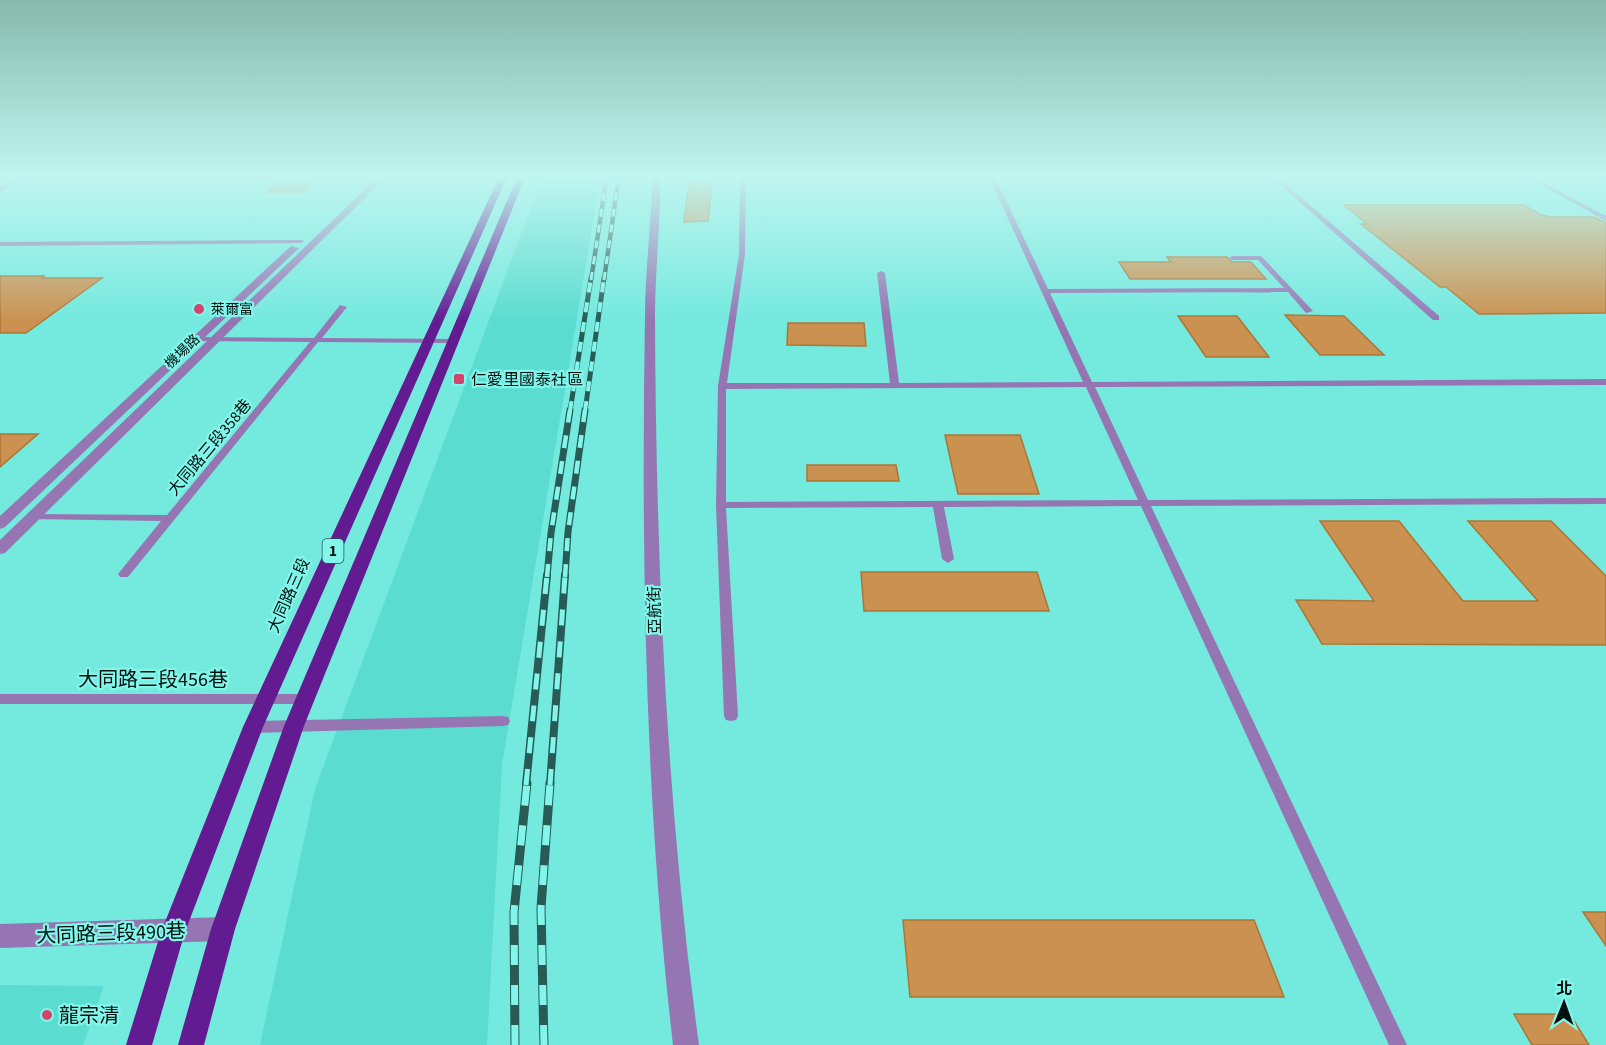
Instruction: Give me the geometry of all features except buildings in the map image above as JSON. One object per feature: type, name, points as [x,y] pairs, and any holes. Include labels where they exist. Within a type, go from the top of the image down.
[{"type":"main road","name":"大同路三段","points":[[139,1045],[173,932],[253,727],[482,224]]},
{"type":"main road","name":"1","points":[[191,1045],[223,929],[294,726],[501,224]]},
{"type":"street","name":"機場路","points":[[0,524],[319,224]]},
{"type":"street","name":"機場路","points":[[0,549],[333,224]]},
{"type":"street","name":"亞航街","points":[[654,224],[650,312],[655,716],[675,967],[686,1045]]},
{"type":"street","name":"大同路三段490巷","points":[[0,936],[223,929]]},
{"type":"lane","points":[[732,716],[721,505],[722,386],[742,254],[742,224]]},
{"type":"lane","points":[[1013,224],[1398,1045]]},
{"type":"lane","points":[[1329,224],[1436,318]]},
{"type":"lane","points":[[0,244],[301,241]]},
{"type":"lane","points":[[1232,258],[1260,258],[1308,311]]},
{"type":"lane","points":[[881,273],[895,385]]},
{"type":"lane","points":[[1045,291],[1290,290]]},
{"type":"lane","name":"大同路三段358巷","points":[[124,574],[343,307]]},
{"type":"lane","points":[[197,339],[453,341]]},
{"type":"lane","points":[[722,386],[1606,382]]},
{"type":"lane","points":[[721,505],[1606,501]]},
{"type":"lane","points":[[938,504],[948,559]]},
{"type":"lane","points":[[33,517],[170,518]]},
{"type":"lane","name":"大同路三段456巷","points":[[0,699],[305,699]]},
{"type":"lane","points":[[253,727],[503,721]]},
{"type":"shaded area","points":[[525,224],[593,224],[502,764],[487,1045],[260,1045],[315,789]]},
{"type":"shaded area","name":"龍宗清","points":[[0,985],[104,986],[83,1045],[0,1045]]},
{"type":"railway","points":[[591,280],[600,224]]},
{"type":"railway","points":[[604,280],[612,224]]},
{"type":"railway","points":[[570,411],[591,278]]},
{"type":"railway","points":[[585,411],[604,278]]},
{"type":"railway","points":[[547,577],[551,533],[570,410]]},
{"type":"railway","points":[[565,577],[568,532],[585,410]]},
{"type":"railway","points":[[526,785],[547,575]]},
{"type":"railway","points":[[550,785],[565,575]]},
{"type":"railway","points":[[515,1045],[514,912],[527,783]]},
{"type":"railway","points":[[544,1045],[541,908],[550,783]]},
{"type":"place","name":"萊爾富","points":[[199,309]]},
{"type":"place","name":"仁愛里國泰社區","points":[[459,379]]},
{"type":"place","name":"龍宗清","points":[[47,1015]]}]
